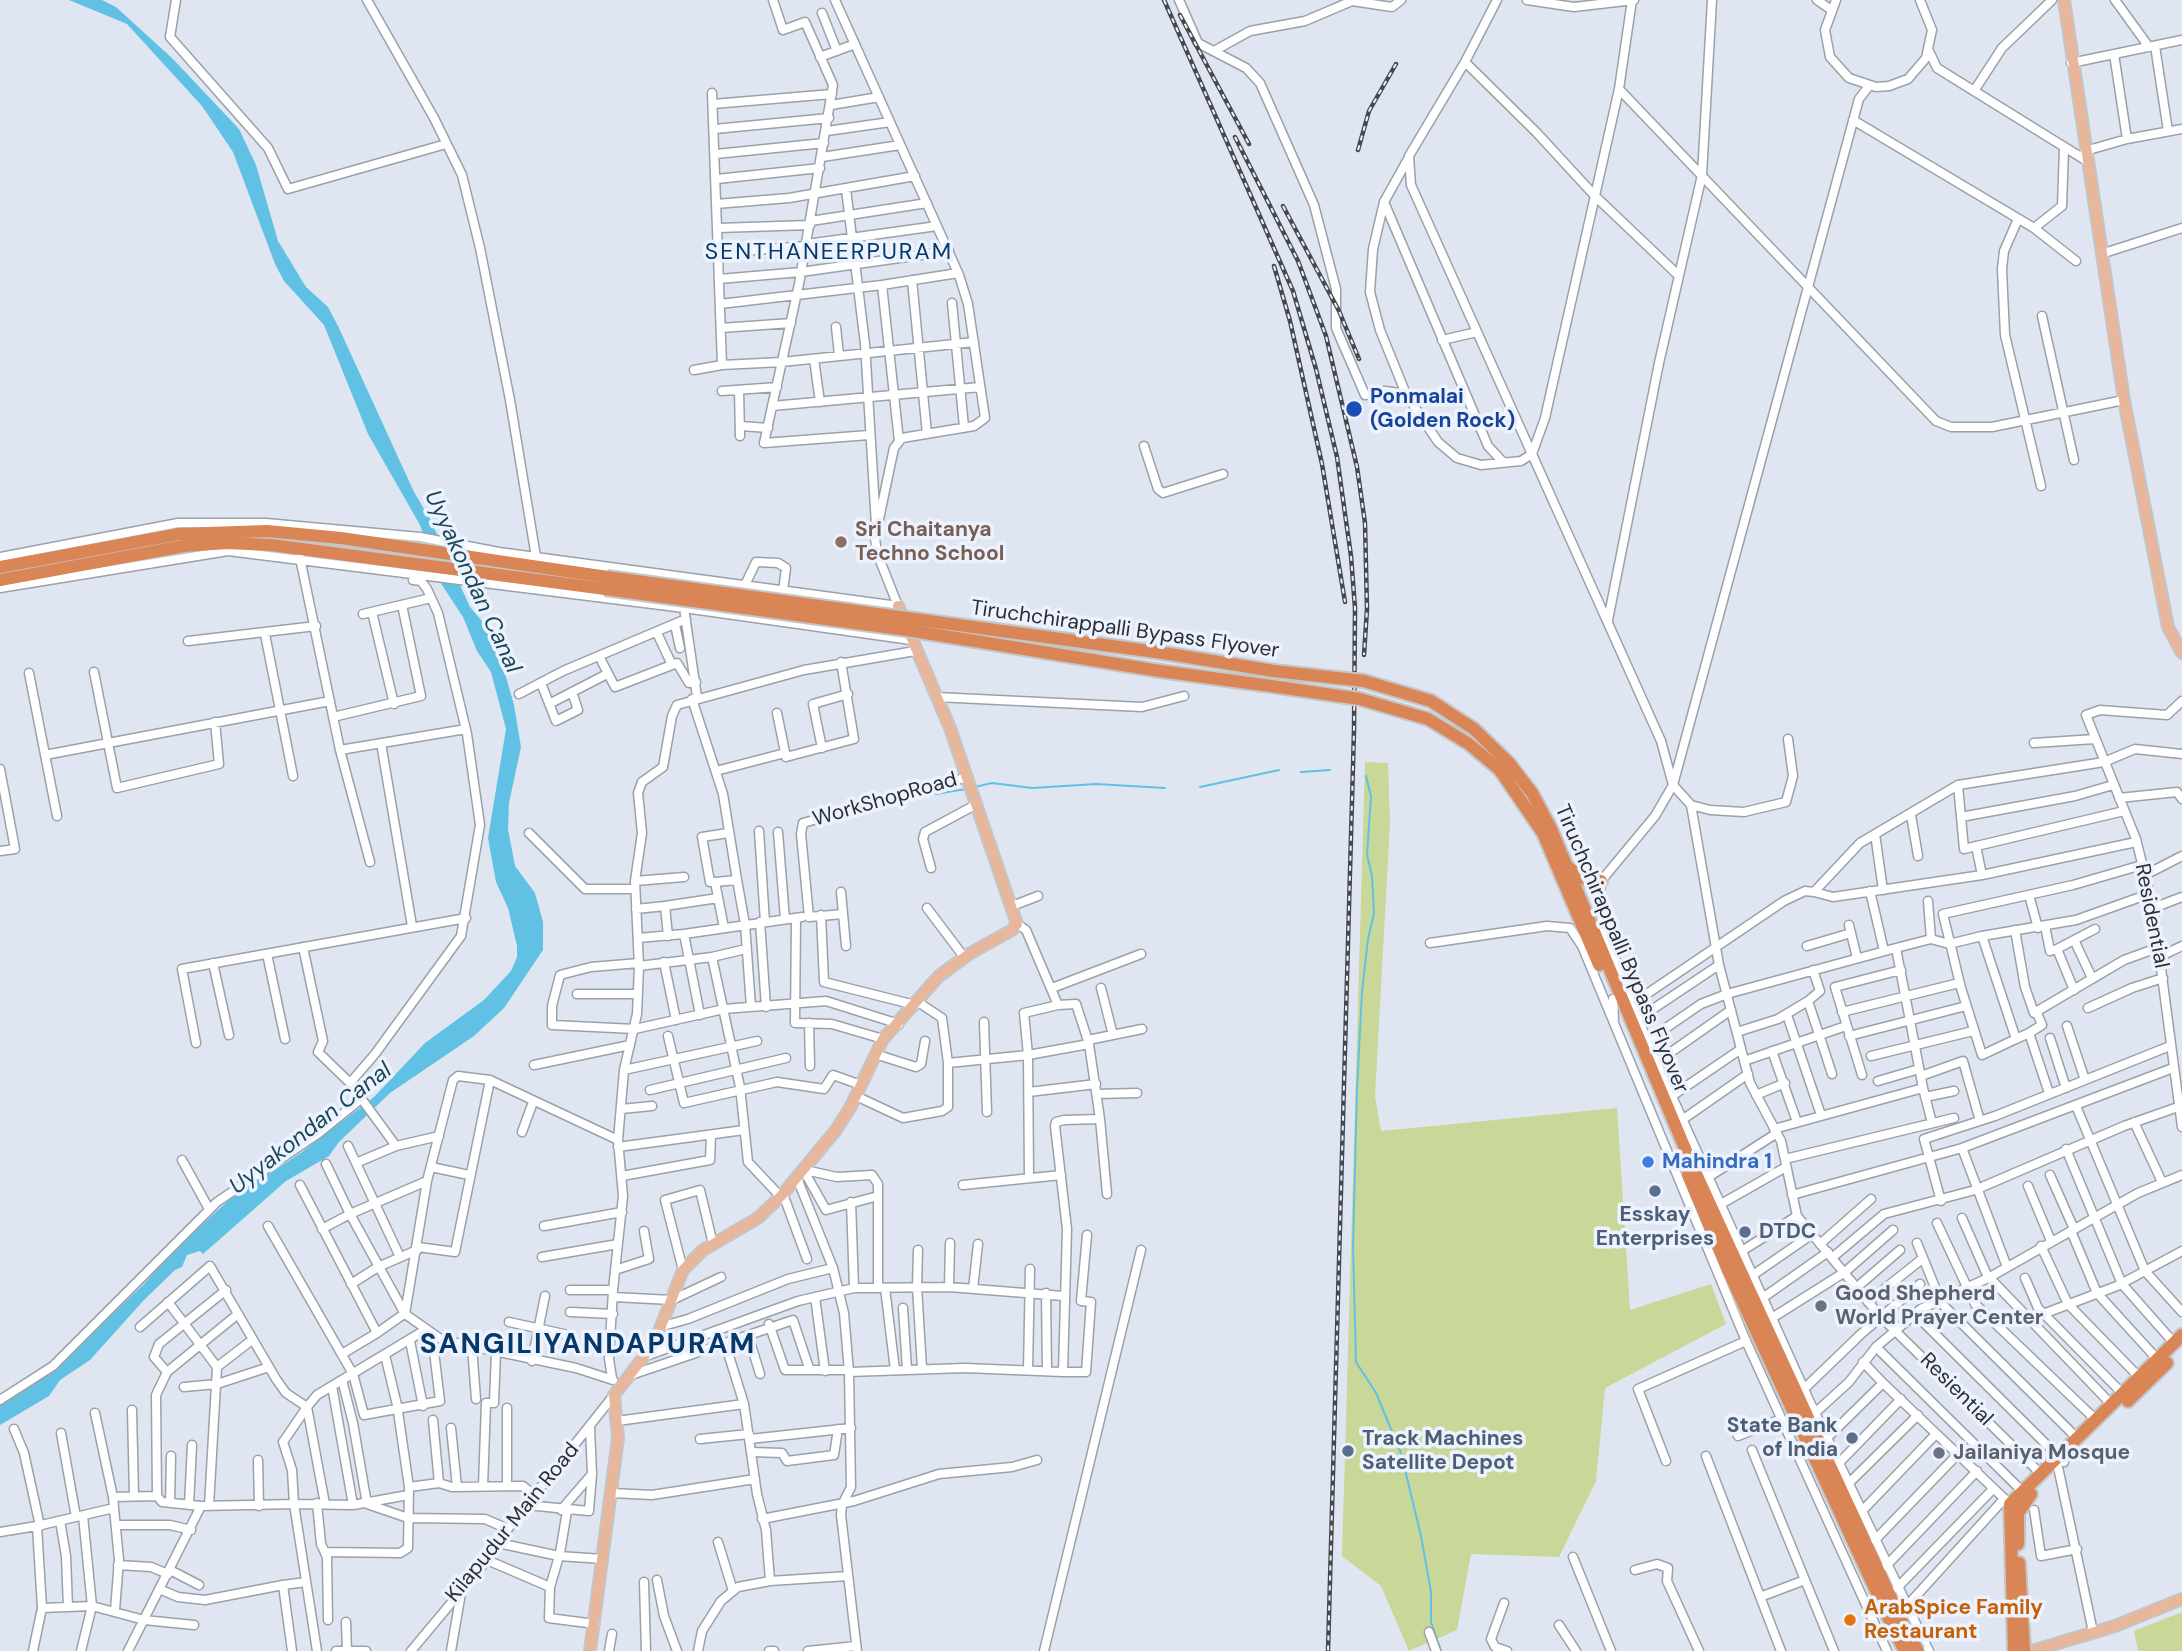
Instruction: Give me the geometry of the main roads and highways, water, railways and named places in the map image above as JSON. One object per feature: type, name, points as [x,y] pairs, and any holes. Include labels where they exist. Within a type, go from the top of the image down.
[{"type":"highway","name":"Tiruchchirappalli Bypass Flyover","points":[[0,567],[179,534],[224,531],[341,538],[574,572],[606,583],[1360,699],[1428,719],[1469,744],[1500,771],[1547,831],[1569,868],[1692,1166],[1907,1633],[1905,1651]]},
{"type":"highway","name":"Tiruchchirappalli Bypass Flyover","points":[[0,580],[148,552],[227,543],[271,545],[429,573],[569,585],[584,591],[606,583]]},
{"type":"highway","name":"Tiruchchirappalli Bypass Flyover","points":[[1547,831],[1613,999],[1728,1269],[1918,1651]]},
{"type":"highway","points":[[1569,868],[1588,881],[1601,881]]},
{"type":"highway","points":[[2022,1651],[2007,1502],[2040,1473],[2060,1461],[2076,1437],[2180,1342]]},
{"type":"highway","points":[[2022,1651],[2018,1513],[2021,1504],[2060,1461],[2180,1342]]},
{"type":"main road","points":[[2064,0],[2071,63],[2124,400],[2168,627],[2182,653]]},
{"type":"main road","points":[[590,1651],[612,1493],[617,1421],[615,1387],[631,1375],[646,1356],[663,1326],[683,1270],[691,1259],[713,1244],[758,1219],[802,1173],[830,1139],[856,1096],[883,1039],[917,1004],[939,976],[964,957],[1012,930],[1017,924],[968,778],[898,606]]},
{"type":"main road","points":[[2048,1650],[2092,1632],[2115,1628],[2182,1599]]},
{"type":"main road","points":[[2022,1651],[2048,1650],[2182,1606]]},
{"type":"water","points":[[69,0],[102,0],[116,7],[173,59],[239,129],[256,165],[278,241],[306,287],[328,307],[339,328],[470,607],[488,628],[504,670],[514,705],[521,747],[509,803],[508,829],[515,866],[535,893],[543,922],[543,950],[504,1008],[474,1036],[390,1093],[339,1142],[329,1156],[286,1181],[203,1254],[200,1251],[187,1255],[182,1267],[175,1270],[144,1300],[90,1360],[60,1380],[49,1396],[0,1425],[0,1404],[47,1376],[144,1284],[171,1253],[229,1200],[302,1152],[374,1097],[425,1043],[484,1000],[511,971],[517,957],[508,908],[496,882],[488,838],[506,729],[491,672],[477,651],[463,617],[440,582],[420,525],[368,434],[324,325],[284,281],[275,264],[233,152],[202,106],[127,24]]},
{"type":"waterway","points":[[1200,787],[1279,770]]},
{"type":"waterway","points":[[1301,772],[1330,770]]},
{"type":"waterway","points":[[1366,776],[1371,796],[1367,855],[1372,876],[1374,913],[1362,992],[1357,1089],[1353,1246],[1356,1362],[1376,1393],[1401,1453],[1431,1592],[1431,1622],[1441,1651]]},
{"type":"waterway","points":[[975,787],[992,783],[1032,788],[1096,784],[1165,788]]},
{"type":"waterway","points":[[936,794],[966,789]]},
{"type":"railway","points":[[1164,0],[1293,291],[1316,369],[1337,457],[1351,556],[1355,608],[1354,730],[1328,1651]]},
{"type":"railway","points":[[1180,15],[1249,144]]},
{"type":"railway","points":[[1358,150],[1369,111],[1396,64]]},
{"type":"railway","points":[[1235,137],[1298,261],[1326,336],[1357,467],[1365,523],[1367,609],[1364,655]]},
{"type":"railway","points":[[1283,206],[1339,311],[1359,359]]},
{"type":"railway","points":[[1274,266],[1290,321],[1322,464],[1345,602]]},
{"type":"place","name":"Ponmalai (Golden Rock)","points":[[1354,409]]},
{"type":"place","name":"Sri Chaitanya Techno School","points":[[841,542]]},
{"type":"place","name":"Mahindra 1","points":[[1648,1162]]},
{"type":"place","name":"Esskay Enterprises","points":[[1655,1191]]},
{"type":"place","name":"DTDC","points":[[1745,1232]]},
{"type":"place","name":"Good Shepherd World Prayer Center","points":[[1821,1306]]},
{"type":"place","name":"State Bank of India","points":[[1852,1438]]},
{"type":"place","name":"Track Machines Satellite Depot","points":[[1348,1451]]},
{"type":"place","name":"Jailaniya Mosque","points":[[1939,1453]]},
{"type":"place","name":"ArabSpice Family Restaurant","points":[[1850,1620]]},
{"type":"district","name":"SENTHANEERPURAM","points":[[829,253]]},
{"type":"district","name":"SANGILIYANDAPURAM","points":[[588,1346]]},
{"type":"water label","name":"Uyyakondan Canal","points":[[472,582]]},
{"type":"water label","name":"Uyyakondan Canal","points":[[311,1129]]}]
